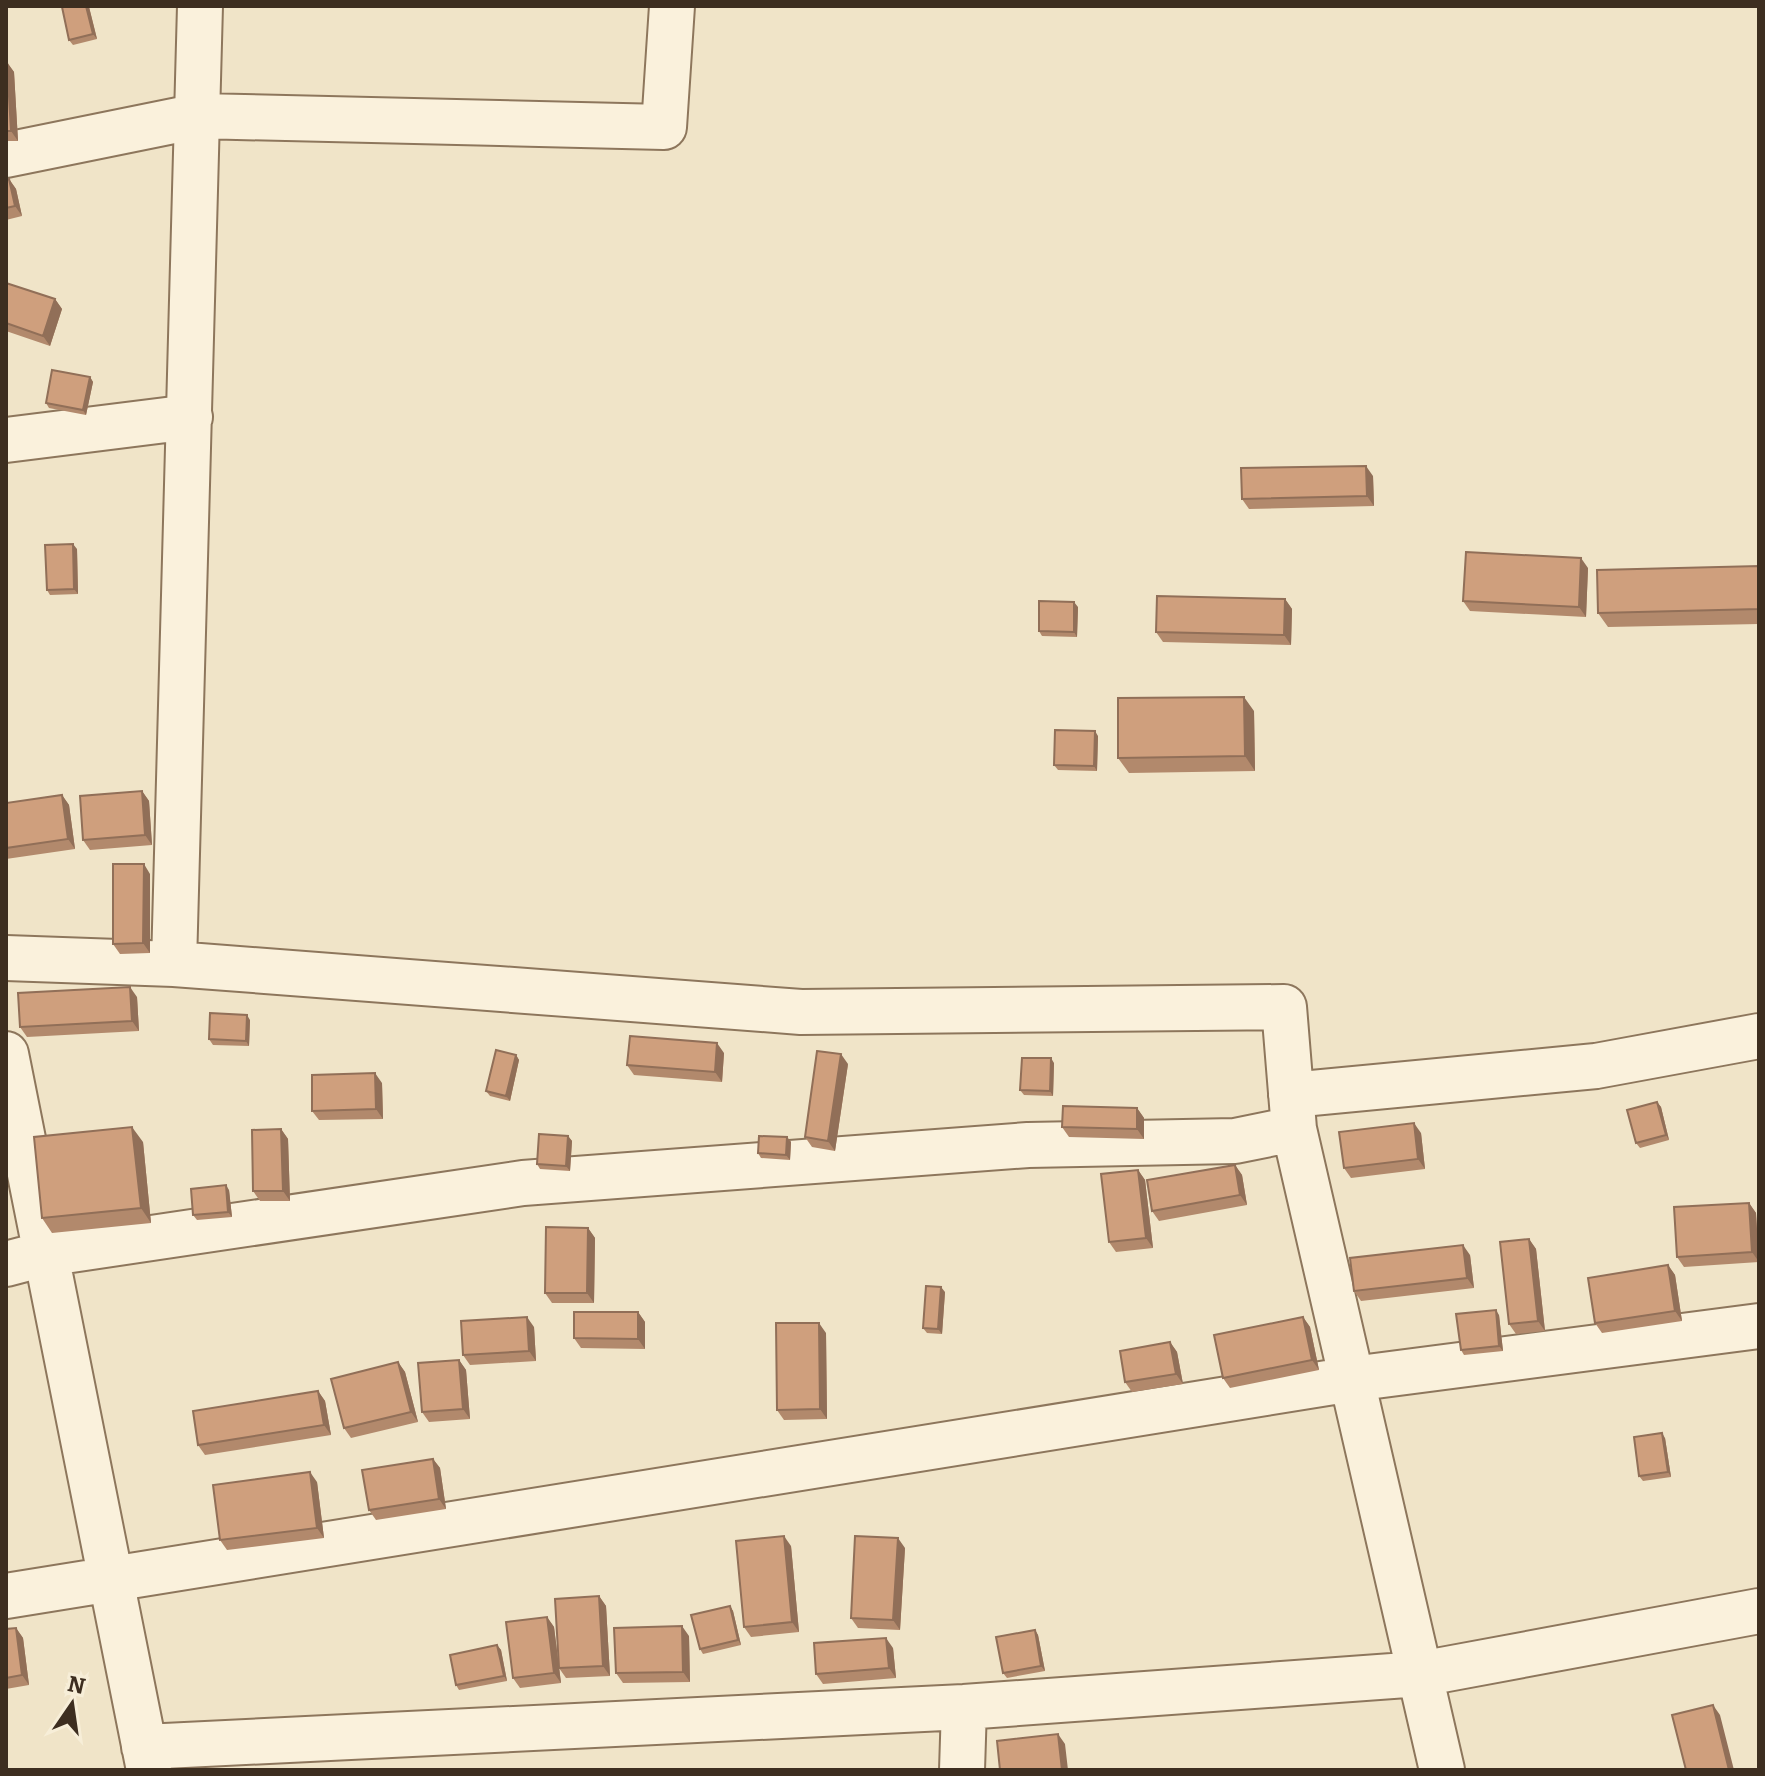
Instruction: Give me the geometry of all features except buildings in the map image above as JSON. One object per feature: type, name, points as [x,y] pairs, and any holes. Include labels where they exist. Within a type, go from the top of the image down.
[{"type":"street","points":[[174,964],[200,6]]},
{"type":"street","points":[[6,155],[198,116],[664,127],[672,6]]},
{"type":"street","points":[[6,440],[190,417]]},
{"type":"street","points":[[6,958],[174,964],[801,1012],[1284,1007],[1293,1112],[1442,1770]]},
{"type":"street","points":[[25,1259],[523,1183],[1028,1145],[1235,1141],[1293,1112],[1596,1066],[1759,1036]]},
{"type":"street","points":[[6,1054],[25,1259],[111,1582],[146,1758],[964,1707],[1420,1674],[1759,1611]]},
{"type":"street","points":[[6,1596],[111,1582],[1352,1379],[1759,1326]]},
{"type":"street","points":[[962,1770],[964,1707]]}]
